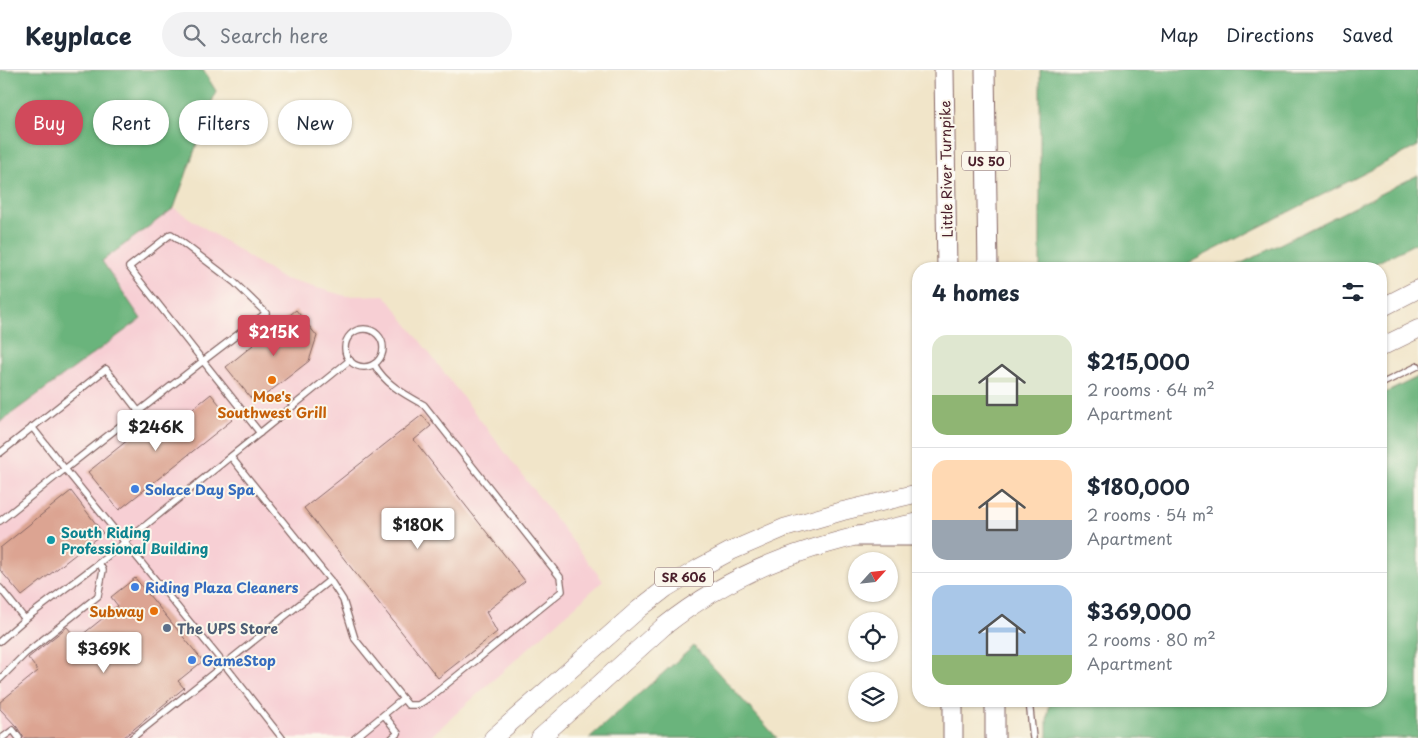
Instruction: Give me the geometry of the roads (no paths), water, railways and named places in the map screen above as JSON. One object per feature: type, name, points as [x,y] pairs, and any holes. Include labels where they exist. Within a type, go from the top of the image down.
[{"type":"highway","name":"Little River Turnpike","points":[[944,70],[947,262]]},
{"type":"highway","name":"US 50","points":[[985,70],[988,262]]},
{"type":"highway","points":[[857,536],[912,536]]},
{"type":"highway","points":[[953,707],[953,738]]},
{"type":"highway","points":[[994,707],[995,738]]},
{"type":"main road","points":[[1387,305],[1418,290]]},
{"type":"main road","points":[[1387,344],[1418,330]]},
{"type":"main road","name":"SR 606","points":[[493,738],[639,609],[666,588],[699,568],[745,544],[784,528],[912,495]]},
{"type":"main road","name":"SR 606","points":[[540,738],[683,611],[717,590],[768,564],[814,547],[912,524]]},
{"type":"lane","points":[[0,521],[64,469],[139,412],[203,361],[266,313],[234,282],[171,234],[129,267],[203,361],[260,433]]},
{"type":"lane","points":[[369,330],[379,337],[383,348],[379,360],[374,364],[364,367],[354,364],[350,360],[346,349],[348,338],[357,331],[369,330]]},
{"type":"lane","points":[[0,641],[25,619],[99,564],[350,360]]},
{"type":"lane","points":[[231,457],[330,580],[343,600],[355,639],[408,705],[418,705],[432,696],[562,591],[560,577],[424,405],[402,393],[381,375],[374,364]]},
{"type":"lane","points":[[1387,381],[1418,366]]},
{"type":"lane","points":[[0,453],[106,369],[139,412]]},
{"type":"lane","points":[[32,428],[282,738]]},
{"type":"lane","points":[[0,679],[26,653],[98,596],[103,570],[99,564]]},
{"type":"lane","points":[[132,738],[330,580]]},
{"type":"lane","points":[[0,588],[25,619]]},
{"type":"lane","points":[[355,738],[403,699]]},
{"type":"lane","points":[[1030,707],[1034,738]]},
{"type":"lane","points":[[384,715],[398,733],[392,738]]},
{"type":"lane","points":[[2,738],[12,730],[19,738]]},
{"type":"place","name":"Moe's Southwest Grill","points":[[272,380]]},
{"type":"place","name":"Solace Day Spa","points":[[135,489]]},
{"type":"place","name":"South Riding Professional Building","points":[[51,540]]},
{"type":"place","name":"Riding Plaza Cleaners","points":[[135,587]]},
{"type":"place","name":"Subway","points":[[154,611]]},
{"type":"place","name":"The UPS Store","points":[[167,628]]},
{"type":"place","name":"GameStop","points":[[192,660]]}]
